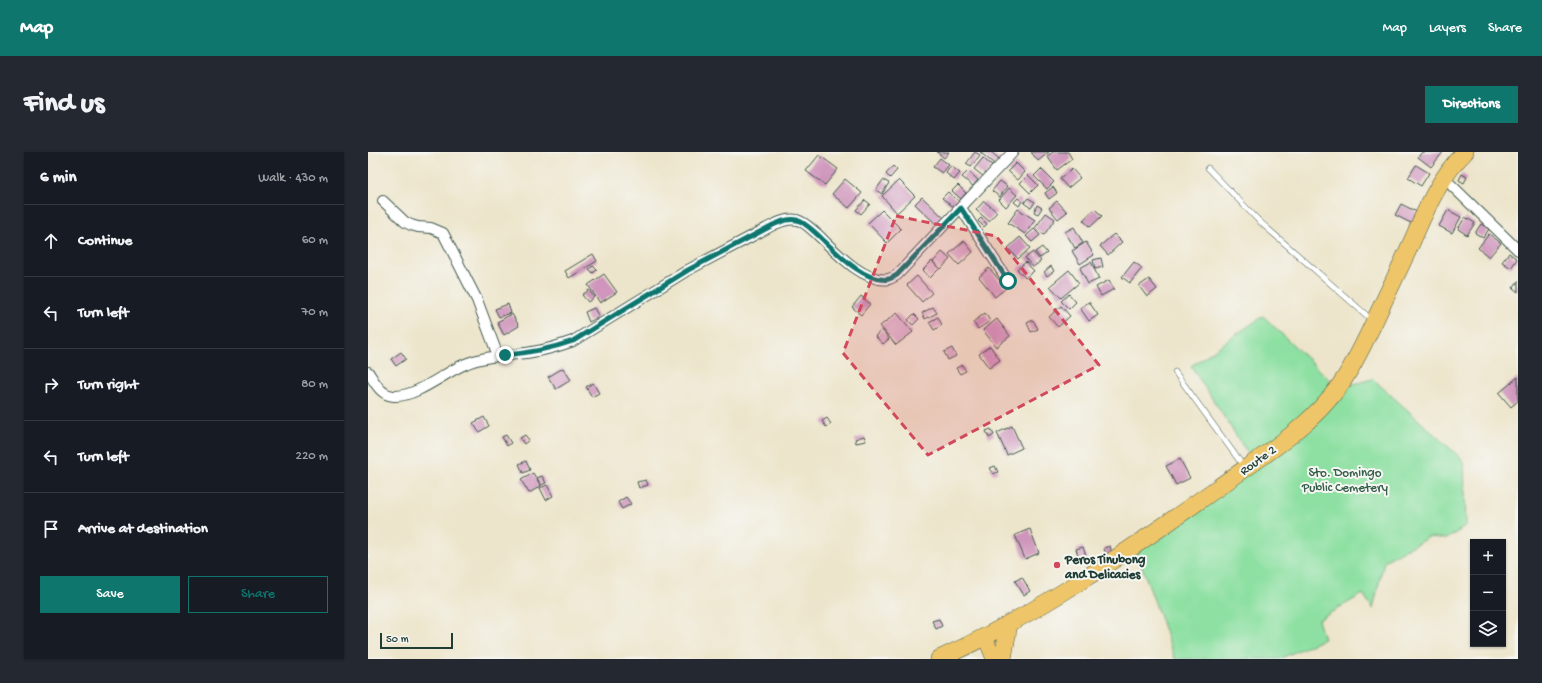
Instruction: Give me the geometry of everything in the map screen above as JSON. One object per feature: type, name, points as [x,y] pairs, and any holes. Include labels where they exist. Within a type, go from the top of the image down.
[{"type":"highway","name":"Route 2","points":[[949,657],[1086,579],[1244,468],[1291,434],[1317,412],[1339,386],[1357,358],[1425,212],[1458,154]]},
{"type":"highway","points":[[1003,659],[1010,623]]},
{"type":"main road","points":[[982,638],[985,659]]},
{"type":"main road","points":[[982,638],[994,659]]},
{"type":"street","points":[[368,372],[380,390],[387,394],[401,396],[411,393],[464,365],[498,356],[530,353],[573,341],[688,270],[785,220],[796,220],[806,225],[863,274],[876,278],[888,279],[897,275],[1014,152]]},
{"type":"street","points":[[1444,178],[1518,250]]},
{"type":"street","points":[[383,201],[405,222],[418,227],[431,228],[443,233],[477,300],[498,356]]},
{"type":"street","points":[[961,208],[1008,281]]},
{"type":"lane","points":[[1208,168],[1259,221],[1374,322]]},
{"type":"lane","points":[[1175,372],[1244,468]]},
{"type":"highlighted area","points":[[896,216],[996,236],[1099,365],[928,455],[843,353]]},
{"type":"green space","name":"Sto. Domingo Public Cemetery","points":[[1263,316],[1338,388],[1373,379],[1464,461],[1466,526],[1447,539],[1429,537],[1384,561],[1373,609],[1363,594],[1318,620],[1324,639],[1279,659],[1175,659],[1136,550],[1254,463],[1191,366]]},
{"type":"building","points":[[937,152],[949,152],[944,158]]},
{"type":"building","points":[[975,152],[980,155],[971,167],[966,164]]},
{"type":"building","points":[[980,152],[991,152],[1003,162],[998,167]]},
{"type":"building","points":[[1031,152],[1049,152],[1038,161]]},
{"type":"building","points":[[1053,152],[1068,152],[1072,159],[1057,170],[1047,156]]},
{"type":"building","points":[[1422,152],[1443,152],[1431,167],[1418,157]]},
{"type":"building","points":[[819,155],[838,169],[825,185],[806,171]]},
{"type":"building","points":[[940,158],[949,165],[942,173],[933,167]]},
{"type":"building","points":[[983,158],[992,166],[984,177],[974,169]]},
{"type":"building","points":[[1016,163],[1025,172],[1018,180],[1008,171]]},
{"type":"building","points":[[1416,165],[1429,173],[1421,186],[1408,178]]},
{"type":"building","points":[[893,166],[897,170],[890,178],[886,174]]},
{"type":"building","points":[[951,166],[960,173],[954,180],[946,173]]},
{"type":"building","points":[[1041,169],[1054,182],[1047,189],[1034,176]]},
{"type":"building","points":[[1072,169],[1080,178],[1068,188],[1060,179]]},
{"type":"building","points":[[968,171],[978,180],[973,186],[962,177]]},
{"type":"building","points":[[1462,174],[1467,177],[1464,183],[1459,180]]},
{"type":"building","points":[[1028,175],[1038,185],[1030,193],[1020,183]]},
{"type":"building","points":[[845,179],[862,193],[849,208],[832,194]]},
{"type":"building","points":[[883,180],[889,183],[882,194],[876,190]]},
{"type":"building","points":[[899,180],[915,196],[897,213],[882,196]]},
{"type":"building","points":[[1000,181],[1007,186],[1000,197],[992,191]]},
{"type":"building","points":[[958,185],[966,193],[961,199],[952,191]]},
{"type":"building","points":[[1053,187],[1057,193],[1049,199],[1045,193]]},
{"type":"building","points":[[1009,188],[1017,195],[1006,207],[999,200]]},
{"type":"building","points":[[948,192],[961,203],[956,209],[942,198]]},
{"type":"building","points":[[922,197],[946,220],[939,227],[915,204]]},
{"type":"building","points":[[1018,198],[1022,201],[1019,206],[1014,202]]},
{"type":"building","points":[[1028,198],[1035,202],[1031,208],[1024,203]]},
{"type":"building","points":[[865,200],[870,204],[861,214],[856,210]]},
{"type":"building","points":[[984,201],[997,212],[989,221],[976,210]]},
{"type":"building","points":[[1057,201],[1067,212],[1058,219],[1049,208]]},
{"type":"building","points":[[1401,204],[1419,213],[1413,224],[1395,215]]},
{"type":"building","points":[[1037,205],[1042,208],[1038,214],[1034,212]]},
{"type":"building","points":[[1018,209],[1035,220],[1025,234],[1008,223]]},
{"type":"building","points":[[1095,209],[1102,216],[1090,227],[1083,220]]},
{"type":"building","points":[[882,210],[901,229],[887,243],[868,223]]},
{"type":"building","points":[[1448,210],[1461,217],[1452,233],[1439,226]]},
{"type":"building","points":[[1046,213],[1055,219],[1044,235],[1035,228]]},
{"type":"building","points":[[1465,217],[1475,223],[1467,235],[1458,229]]},
{"type":"building","points":[[981,218],[987,224],[984,227],[978,221]]},
{"type":"building","points":[[1481,224],[1489,229],[1483,238],[1475,233]]},
{"type":"building","points":[[1074,227],[1083,243],[1075,248],[1065,232]]},
{"type":"building","points":[[1034,229],[1040,235],[1032,242],[1026,236]]},
{"type":"building","points":[[1114,234],[1122,242],[1108,255],[1100,246]]},
{"type":"building","points":[[1489,234],[1501,243],[1489,257],[1478,248]]},
{"type":"building","points":[[1020,237],[1030,248],[1018,259],[1008,248]]},
{"type":"building","points":[[964,241],[973,252],[959,265],[949,254]]},
{"type":"building","points":[[1086,242],[1094,255],[1080,264],[1072,251]]},
{"type":"building","points":[[1042,247],[1047,253],[1040,258],[1035,252]]},
{"type":"building","points":[[942,252],[950,259],[941,269],[933,262]]},
{"type":"building","points":[[1033,252],[1041,261],[1033,267],[1025,258]]},
{"type":"building","points":[[1509,253],[1517,259],[1511,268],[1502,262]]},
{"type":"building","points":[[593,254],[597,261],[569,278],[565,271]]},
{"type":"building","points":[[1101,258],[1103,267],[1095,269],[1093,260]]},
{"type":"building","points":[[932,261],[939,269],[930,278],[923,270]]},
{"type":"building","points":[[1026,262],[1034,271],[1025,278],[1017,269]]},
{"type":"building","points":[[1091,262],[1099,279],[1088,284],[1080,268]]},
{"type":"building","points":[[1134,262],[1142,268],[1130,283],[1122,277]]},
{"type":"building","points":[[593,266],[597,270],[593,273],[589,269]]},
{"type":"building","points":[[1051,266],[1054,271],[1047,276],[1044,272]]},
{"type":"building","points":[[989,268],[1006,288],[995,297],[979,277]]},
{"type":"building","points":[[1069,270],[1079,283],[1061,298],[1050,286]]},
{"type":"building","points":[[604,274],[617,292],[600,303],[588,285]]},
{"type":"building","points":[[917,276],[932,293],[922,302],[907,285]]},
{"type":"building","points":[[1149,279],[1157,289],[1147,297],[1139,286]]},
{"type":"building","points":[[1109,280],[1114,289],[1101,296],[1096,287]]},
{"type":"building","points":[[1518,281],[1518,292],[1513,288]]},
{"type":"building","points":[[589,290],[594,297],[588,302],[582,295]]},
{"type":"building","points":[[1069,294],[1076,302],[1069,309],[1061,301]]},
{"type":"building","points":[[861,296],[870,304],[861,315],[852,307]]},
{"type":"building","points":[[1089,302],[1098,315],[1089,321],[1080,308]]},
{"type":"building","points":[[508,304],[511,313],[499,317],[495,309]]},
{"type":"building","points":[[1061,306],[1070,316],[1058,327],[1049,317]]},
{"type":"building","points":[[933,307],[937,313],[925,319],[922,313]]},
{"type":"building","points":[[594,308],[599,317],[589,322],[585,312]]},
{"type":"building","points":[[897,313],[913,332],[896,345],[880,326]]},
{"type":"building","points":[[985,313],[990,321],[978,329],[973,322]]},
{"type":"building","points":[[512,314],[519,326],[504,335],[497,322]]},
{"type":"building","points":[[914,314],[919,319],[913,325],[908,320]]},
{"type":"building","points":[[938,317],[942,325],[934,330],[929,322]]},
{"type":"building","points":[[997,319],[1010,336],[996,347],[983,330]]},
{"type":"building","points":[[1033,320],[1038,329],[1031,332],[1027,323]]},
{"type":"building","points":[[882,330],[889,339],[883,344],[875,336]]},
{"type":"building","points":[[990,346],[1000,360],[989,368],[979,354]]},
{"type":"building","points":[[952,348],[956,356],[948,360],[944,352]]},
{"type":"building","points":[[401,352],[406,359],[396,366],[391,359]]},
{"type":"building","points":[[962,365],[966,371],[960,374],[956,368]]},
{"type":"building","points":[[563,368],[571,380],[556,389],[548,377]]},
{"type":"building","points":[[1518,377],[1518,401],[1511,407],[1499,393]]},
{"type":"building","points":[[593,383],[599,393],[592,397],[586,387]]},
{"type":"building","points":[[484,417],[489,426],[479,432],[473,423]]},
{"type":"building","points":[[827,418],[831,424],[826,427],[822,421]]},
{"type":"building","points":[[1012,426],[1022,448],[1007,455],[997,433]]},
{"type":"building","points":[[991,429],[994,435],[989,438],[986,431]]},
{"type":"building","points":[[506,435],[511,443],[507,446],[502,437]]},
{"type":"building","points":[[525,435],[529,440],[524,444],[520,438]]},
{"type":"building","points":[[864,436],[866,441],[856,443],[855,439]]},
{"type":"building","points":[[1180,459],[1190,478],[1176,485],[1166,466]]},
{"type":"building","points":[[526,461],[530,470],[523,473],[519,464]]},
{"type":"building","points":[[995,466],[998,472],[993,474],[990,468]]},
{"type":"building","points":[[533,473],[541,486],[529,493],[521,480]]},
{"type":"building","points":[[542,476],[546,483],[541,485],[537,478]]},
{"type":"building","points":[[646,480],[648,485],[639,488],[637,482]]},
{"type":"building","points":[[547,485],[553,496],[546,500],[540,488]]},
{"type":"building","points":[[626,497],[631,504],[622,509],[618,502]]},
{"type":"building","points":[[1030,529],[1039,553],[1025,559],[1015,535]]},
{"type":"building","points":[[1110,546],[1112,554],[1106,556],[1104,548]]},
{"type":"building","points":[[1083,547],[1087,559],[1080,561],[1076,549]]},
{"type":"building","points":[[1022,577],[1030,591],[1024,595],[1015,581]]},
{"type":"building","points":[[939,619],[942,626],[936,629],[932,621]]},
{"type":"place","name":"Peros Tinubong and Delicacies","points":[[1057,565]]},
{"type":"route","points":[[505,355],[530,353],[573,341],[688,270],[785,220],[796,220],[806,225],[863,274],[876,278],[888,279],[897,275],[961,208],[1008,281]]}]
